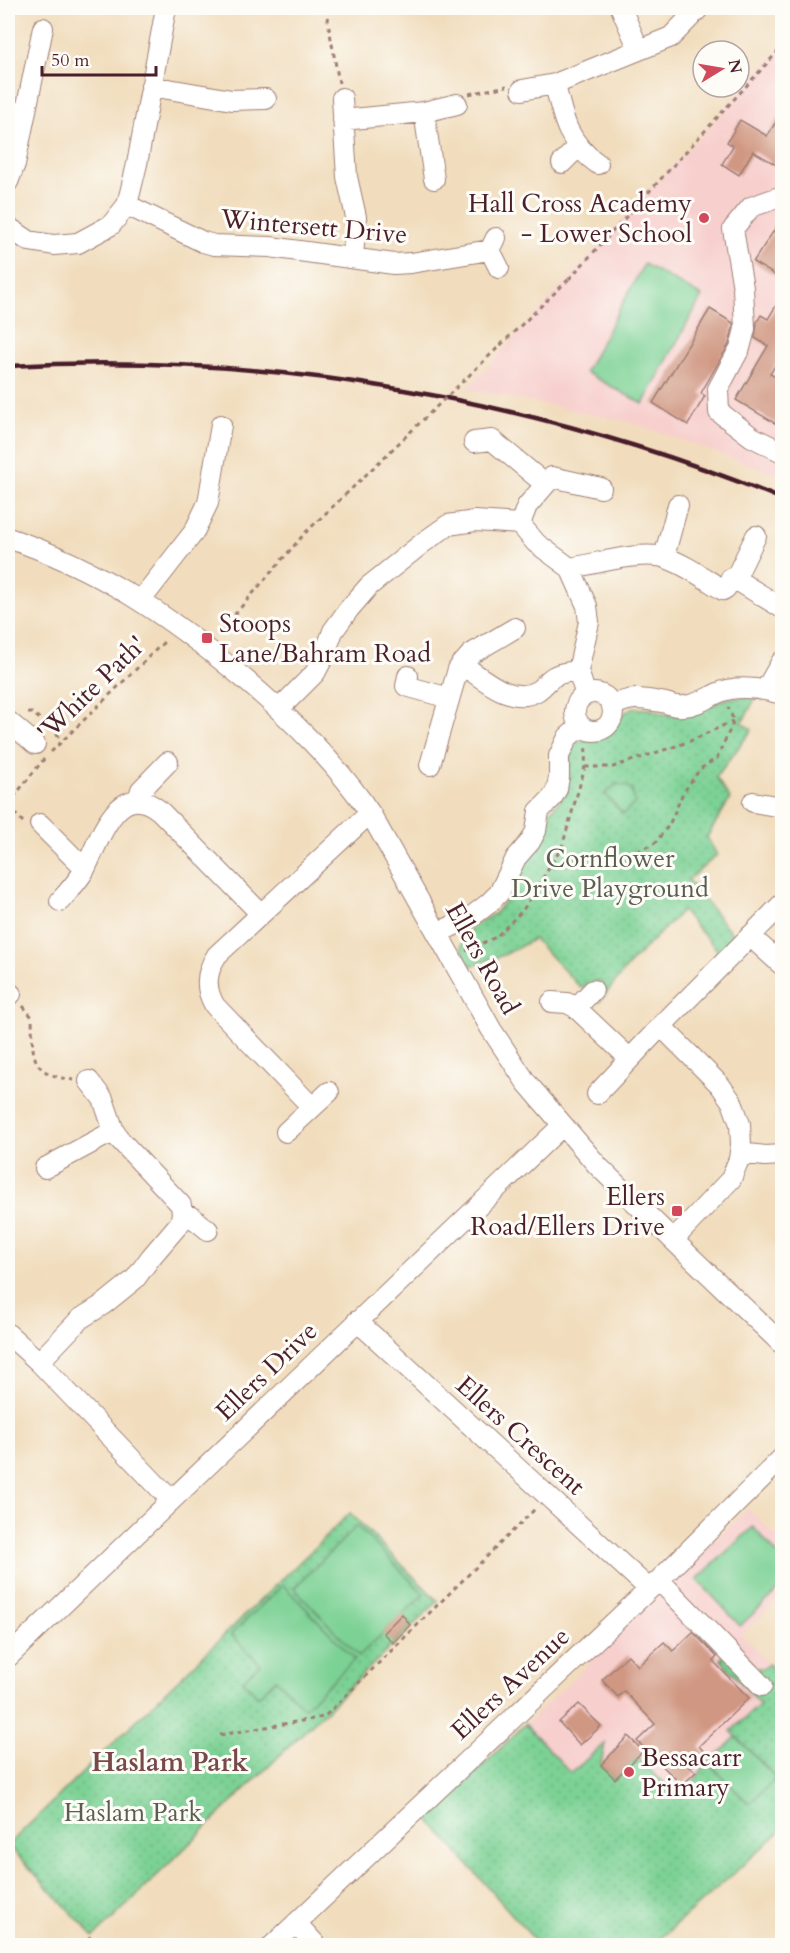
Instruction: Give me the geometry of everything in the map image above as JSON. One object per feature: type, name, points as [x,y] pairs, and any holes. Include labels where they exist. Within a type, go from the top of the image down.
[{"type":"street","points":[[8,227],[29,242],[54,245],[78,243],[111,225],[127,205],[137,164],[166,8]]},
{"type":"street","points":[[621,8],[639,50]]},
{"type":"street","points":[[522,90],[555,84],[671,37],[699,8]]},
{"type":"street","points":[[8,182],[15,164],[43,28]]},
{"type":"street","points":[[555,84],[563,120],[578,147],[598,164]]},
{"type":"street","points":[[151,86],[232,100],[266,99]]},
{"type":"street","points":[[342,98],[348,183],[356,217],[353,258]]},
{"type":"street","points":[[343,120],[424,112],[457,104]]},
{"type":"street","points":[[424,112],[434,178]]},
{"type":"street","points":[[562,163],[578,147]]},
{"type":"street","points":[[783,196],[752,207],[732,229],[743,288],[745,329],[740,348],[718,389],[719,411],[752,437],[783,452]]},
{"type":"street","name":"Wintersett Drive","points":[[127,205],[203,242],[214,245],[270,247],[394,264],[411,263],[493,244],[499,268]]},
{"type":"street","points":[[141,600],[194,532],[208,503],[221,425]]},
{"type":"street","points":[[474,442],[492,440],[545,484]]},
{"type":"street","points":[[519,524],[527,506],[552,477],[601,488]]},
{"type":"street","points":[[664,557],[678,505]]},
{"type":"street","points":[[279,709],[315,673],[333,631],[369,586],[448,525],[475,521],[519,524],[536,543],[570,568],[587,606],[589,622],[578,671],[586,695]]},
{"type":"street","points":[[735,579],[756,536]]},
{"type":"street","name":"Ellers Road","points":[[8,538],[74,564],[112,582],[141,600],[206,647],[279,709],[351,784],[370,813],[492,1029],[526,1082],[598,1166],[783,1344]]},
{"type":"street","points":[[570,568],[645,555],[664,557],[686,566],[723,590],[730,578],[735,579],[783,608]]},
{"type":"street","points":[[430,765],[454,678],[461,664],[471,654],[515,628]]},
{"type":"street","points":[[612,706],[624,700],[642,698],[682,707],[698,703],[721,691],[740,688],[774,692],[783,661]]},
{"type":"street","points":[[461,664],[509,694],[520,696],[530,695],[555,676],[578,671]]},
{"type":"street","points":[[408,676],[406,686],[449,698]]},
{"type":"street","points":[[598,694],[609,700],[612,706],[612,718],[604,728],[592,731],[584,728],[577,721],[575,709],[586,695],[598,694]]},
{"type":"street","points":[[17,720],[35,744]]},
{"type":"street","points":[[438,933],[471,917],[499,893],[516,858],[536,831],[539,811],[552,798],[557,789],[559,756],[568,737],[584,728]]},
{"type":"street","points":[[138,799],[141,790],[168,762]]},
{"type":"street","points":[[60,901],[85,869],[108,822],[118,809],[138,799],[151,803],[160,811],[261,914]]},
{"type":"street","points":[[753,802],[783,807]]},
{"type":"street","points":[[312,1107],[215,1006],[207,986],[210,966],[217,955],[351,828],[370,813]]},
{"type":"street","points":[[40,824],[85,869]]},
{"type":"street","points":[[597,1094],[660,1026],[783,904]]},
{"type":"street","points":[[750,936],[783,965]]},
{"type":"street","points":[[576,1008],[593,990]]},
{"type":"street","points":[[552,1002],[567,1003],[576,1008],[630,1059]]},
{"type":"street","points":[[660,1026],[720,1084],[732,1102],[740,1124],[740,1153],[732,1179],[673,1240]]},
{"type":"street","points":[[39,1362],[80,1319],[120,1293],[135,1279],[180,1223],[182,1214],[181,1205],[114,1131],[103,1099],[89,1081]]},
{"type":"street","points":[[286,1132],[329,1092]]},
{"type":"street","name":"Ellers Drive","points":[[8,1657],[562,1126]]},
{"type":"street","points":[[45,1168],[114,1131]]},
{"type":"street","points":[[740,1153],[765,1156],[783,1155]]},
{"type":"street","points":[[182,1214],[192,1217],[208,1230]]},
{"type":"street","name":"Ellers Crescent","points":[[357,1321],[548,1496],[654,1584],[762,1686]]},
{"type":"street","points":[[8,1334],[39,1362],[171,1500]]},
{"type":"street","name":"Ellers Avenue","points":[[272,1946],[654,1584],[783,1458]]},
{"type":"street","points":[[296,1923],[317,1946]]},
{"type":"path","points":[[328,8],[328,22],[342,98]]},
{"type":"path","points":[[206,647],[305,533],[569,279],[783,47]]},
{"type":"path","points":[[457,104],[470,93],[512,85],[522,90]]},
{"type":"path","name":"'White Path'","points":[[8,804],[62,739],[179,627]]},
{"type":"path","points":[[549,868],[578,858],[639,851],[655,843],[669,825],[682,793],[700,769],[717,758],[734,721],[721,691]]},
{"type":"path","points":[[17,720],[33,713],[62,739]]},
{"type":"path","points":[[585,767],[613,767],[688,742],[734,721]]},
{"type":"path","points":[[451,957],[496,937],[523,910],[562,847],[585,767],[584,728]]},
{"type":"path","points":[[9,993],[32,1017],[33,1057],[42,1071],[71,1080],[89,1081]]},
{"type":"path","points":[[220,1735],[324,1717],[548,1496]]},
{"type":"path","points":[[81,1946],[92,1935]]},
{"type":"shaded area","name":"Hall Cross Academy - Lower School","points":[[782,47],[782,476],[630,422],[467,389],[734,99],[751,99],[751,81]]},
{"type":"shaded area","name":"Bessacarr Primary","points":[[748,1508],[782,1542],[782,1597],[742,1634],[782,1679],[782,1830],[653,1945],[539,1945],[428,1819]]},
{"type":"green space","points":[[644,264],[702,296],[643,404],[585,372]]},
{"type":"green space","name":"Cornflower Drive Playground","points":[[756,697],[742,723],[752,730],[716,777],[730,799],[707,837],[717,855],[688,880],[734,936],[719,952],[682,911],[632,961],[600,1001],[603,983],[592,982],[581,988],[534,939],[506,954],[471,966],[461,947],[464,937],[476,924],[494,914],[505,901],[546,817],[564,795],[568,786],[570,753],[579,741],[606,734],[616,726],[622,715],[632,708],[677,715],[730,698]]},
{"type":"green space","points":[[617,784],[627,786],[632,791],[635,803],[623,814],[605,794]]},
{"type":"green space","name":"Haslam Park","points":[[350,1513],[438,1601],[94,1937],[8,1845]]},
{"type":"green space","points":[[357,1526],[424,1594],[359,1656],[294,1588]]},
{"type":"green space","points":[[753,1527],[782,1559],[782,1587],[740,1626],[697,1579]]},
{"type":"green space","points":[[283,1585],[355,1659],[304,1708],[276,1679],[258,1697],[243,1680],[260,1664],[231,1634]]},
{"type":"green space","points":[[736,1644],[756,1668],[763,1668],[769,1664],[782,1679],[782,1830],[653,1945],[539,1945],[428,1819],[525,1724],[571,1773],[605,1743],[601,1765],[615,1779],[638,1756],[644,1765],[681,1798],[709,1763],[749,1804],[776,1778],[731,1731],[760,1704],[720,1659]]},
{"type":"green space","points":[[736,1737],[776,1778],[749,1804],[709,1763]]},
{"type":"building","points":[[783,111],[783,169],[753,151],[739,175],[722,164],[733,146],[727,142],[740,120],[767,136]]},
{"type":"building","points":[[783,217],[783,280],[753,262]]},
{"type":"building","points":[[783,294],[783,353],[770,374],[783,381],[783,428],[736,400],[768,346],[755,338],[757,322],[761,315],[768,319]]},
{"type":"building","points":[[710,309],[733,323],[733,328],[729,344],[701,393],[705,396],[688,425],[653,403]]},
{"type":"building","points":[[402,1614],[410,1625],[393,1643],[383,1633]]},
{"type":"building","points":[[693,1632],[717,1657],[713,1661],[749,1698],[699,1746],[705,1753],[690,1767],[696,1772],[682,1785],[637,1741],[655,1724],[624,1691],[618,1697],[602,1680],[628,1655],[638,1666],[664,1642],[673,1651]]},
{"type":"building","points":[[579,1704],[601,1726],[580,1745],[559,1722]]},
{"type":"building","points":[[628,1736],[643,1751],[615,1779],[601,1765]]},
{"type":"railway","points":[[8,366],[106,363],[205,367],[304,375],[403,390],[500,409],[596,434],[690,464],[782,499]]},
{"type":"place","name":"Hall Cross Academy - Lower School","points":[[704,218]]},
{"type":"place","name":"Stoops Lane/Bahram Road","points":[[207,638]]},
{"type":"place","name":"Ellers Road/Ellers Drive","points":[[677,1211]]},
{"type":"place","name":"Bessacarr Primary","points":[[629,1772]]},
{"type":"district","name":"Haslam Park","points":[[170,1762]]}]
